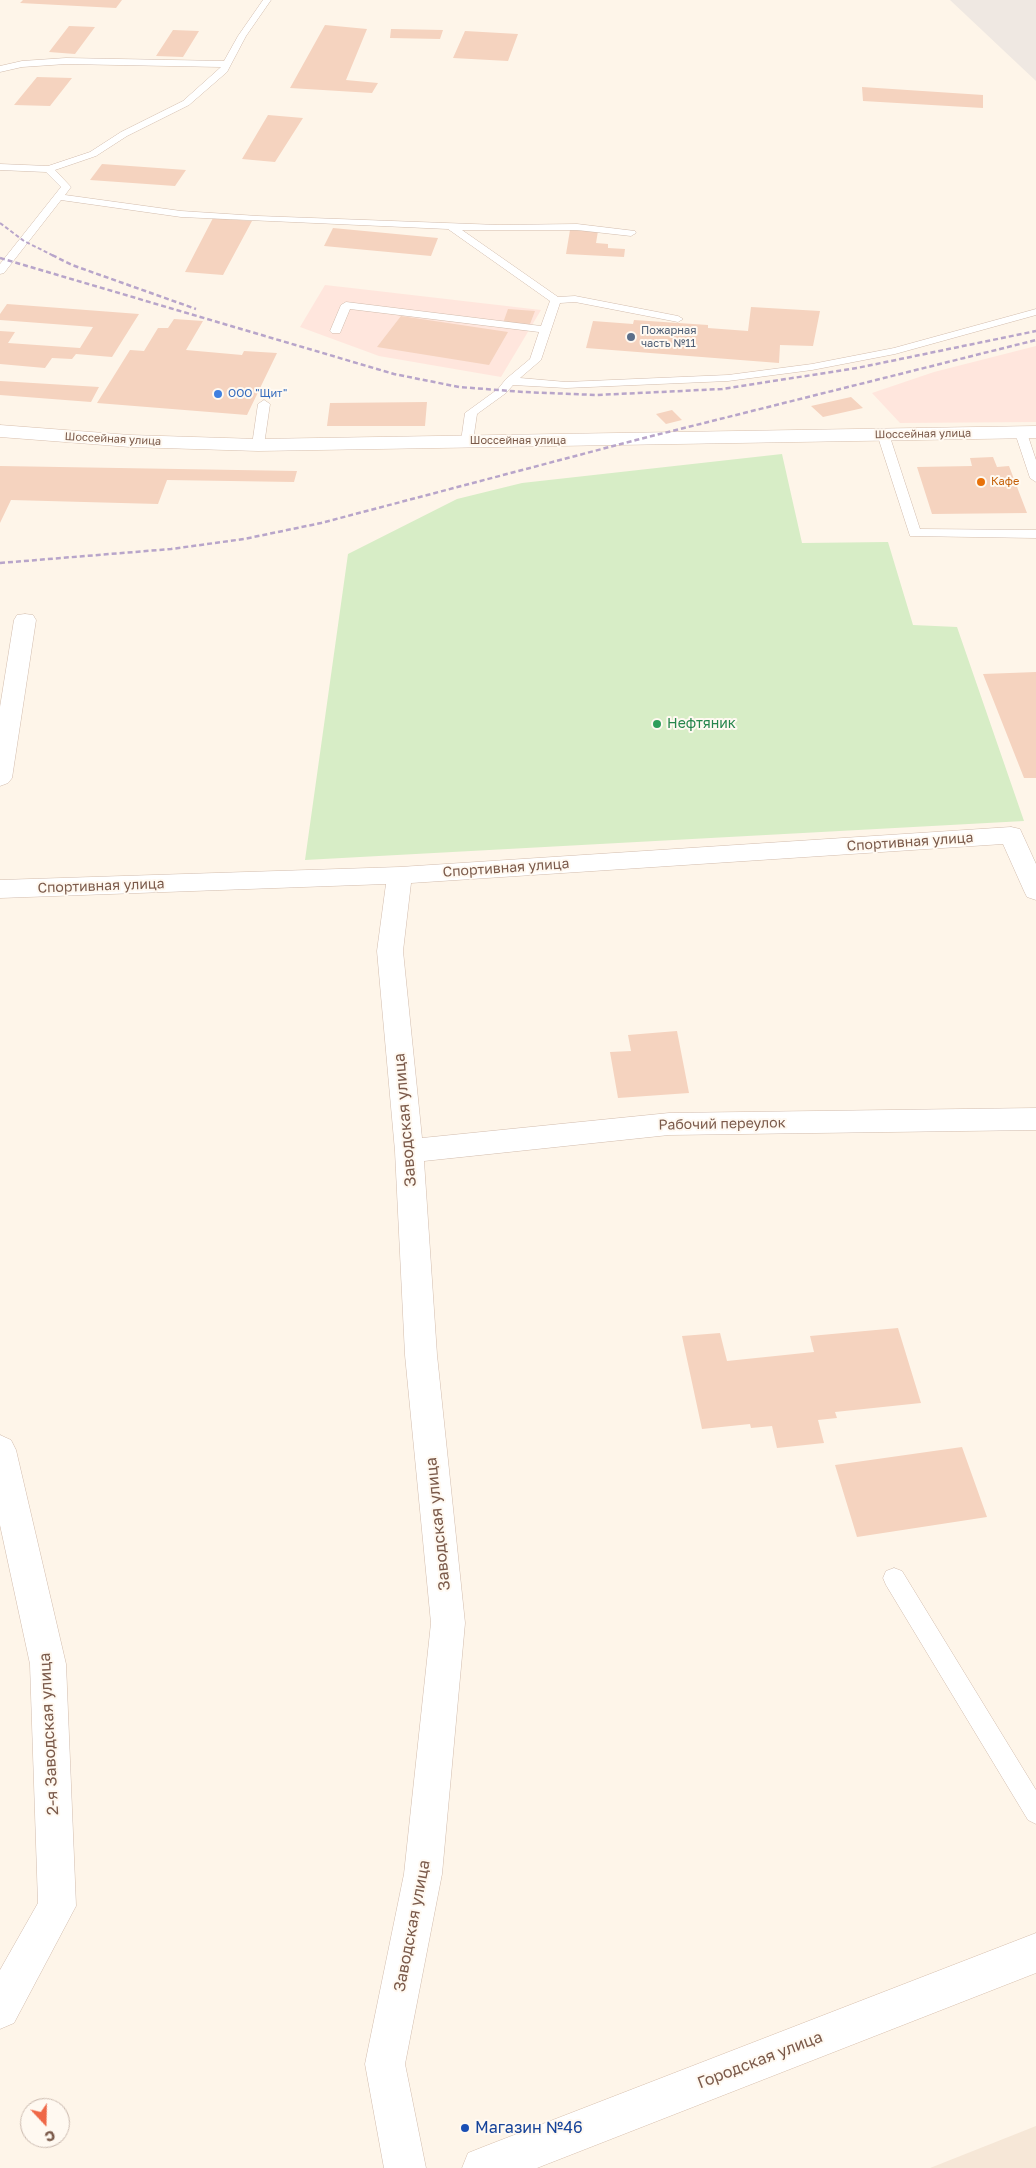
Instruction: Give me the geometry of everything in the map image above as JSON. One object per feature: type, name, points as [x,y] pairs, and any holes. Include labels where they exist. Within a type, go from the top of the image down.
[{"type":"street","name":"Шоссейная улица","points":[[0,431],[130,441],[258,445],[1029,432]]},
{"type":"street","points":[[0,778],[25,620]]},
{"type":"street","name":"Спортивная улица","points":[[0,889],[400,875],[1010,835],[1036,891]]},
{"type":"street","name":"Заводская улица","points":[[400,875],[390,951],[409,1151],[421,1355],[448,1622],[423,1874],[385,2064],[405,2168]]},
{"type":"street","name":"Рабочий переулок","points":[[409,1151],[669,1124],[1036,1119]]},
{"type":"street","name":"2-я Заводская улица","points":[[0,1450],[48,1664],[57,1906],[0,2009]]},
{"type":"street","name":"Городская улица","points":[[484,2168],[1036,1952]]},
{"type":"lane","points":[[0,166],[49,169],[93,154],[124,134],[186,103],[224,70],[242,36],[267,0]]},
{"type":"lane","points":[[0,69],[22,64],[66,62],[226,64]]},
{"type":"lane","points":[[0,270],[12,248],[66,187],[49,169]]},
{"type":"lane","points":[[58,197],[181,214],[258,219],[500,228],[577,227],[631,233]]},
{"type":"lane","points":[[448,225],[556,300],[574,299],[678,319]]},
{"type":"lane","points":[[467,442],[471,413],[502,391],[510,381],[535,360],[556,300]]},
{"type":"lane","points":[[336,331],[346,305],[547,330]]},
{"type":"lane","points":[[510,381],[566,385],[728,378],[812,367],[895,351],[1036,312]]},
{"type":"lane","points":[[258,445],[264,404]]},
{"type":"lane","points":[[1029,432],[1036,478]]},
{"type":"lane","points":[[883,434],[915,534],[1036,534]]},
{"type":"lane","points":[[894,1578],[1036,1812]]},
{"type":"shaded area","points":[[950,0],[1036,0],[1036,81]]},
{"type":"shaded area","points":[[325,285],[541,310],[501,377],[379,356],[300,327]]},
{"type":"shaded area","points":[[1036,346],[1036,422],[900,423],[872,393],[934,372]]},
{"type":"shaded area","points":[[1036,2126],[1036,2168],[930,2168]]},
{"type":"green space","name":"Нефтяник","points":[[782,454],[802,543],[888,542],[913,625],[957,627],[1024,821],[305,860],[348,554],[457,499],[522,483]]},
{"type":"building","points":[[23,0],[122,0],[116,8],[20,3]]},
{"type":"building","points":[[325,25],[367,29],[346,80],[378,83],[372,93],[290,88]]},
{"type":"building","points":[[69,26],[95,27],[75,54],[49,52]]},
{"type":"building","points":[[391,29],[443,30],[440,39],[390,38]]},
{"type":"building","points":[[173,30],[199,31],[183,57],[156,56]]},
{"type":"building","points":[[465,31],[518,34],[508,61],[453,58]]},
{"type":"building","points":[[37,77],[72,78],[50,106],[14,105]]},
{"type":"building","points":[[862,87],[983,95],[983,108],[863,101]]},
{"type":"building","points":[[268,115],[303,118],[275,162],[242,159]]},
{"type":"building","points":[[102,164],[186,170],[175,186],[90,180]]},
{"type":"building","points":[[213,218],[252,221],[223,275],[185,272]]},
{"type":"building","points":[[333,228],[438,238],[431,256],[324,246]]},
{"type":"building","points":[[570,230],[598,231],[596,243],[608,244],[608,248],[625,249],[624,257],[566,254]]},
{"type":"building","points":[[7,304],[139,314],[112,357],[76,354],[72,359],[52,358],[45,368],[0,364],[0,331],[15,332],[8,343],[80,348],[93,327],[0,320],[0,314]]},
{"type":"building","points":[[751,307],[820,311],[813,346],[780,345],[779,363],[586,348],[593,321],[633,324],[634,320],[708,325],[708,328],[748,331]]},
{"type":"building","points":[[508,309],[535,311],[530,324],[503,323]]},
{"type":"building","points":[[401,316],[508,332],[489,365],[377,347]]},
{"type":"building","points":[[174,319],[203,321],[186,350],[242,355],[244,351],[277,353],[247,415],[97,403],[130,350],[144,351],[158,328],[168,328]]},
{"type":"building","points":[[0,381],[99,387],[91,402],[0,395]]},
{"type":"building","points":[[851,397],[863,408],[823,417],[811,406]]},
{"type":"building","points":[[427,402],[425,426],[327,426],[330,403]]},
{"type":"building","points":[[672,410],[682,420],[666,424],[656,414]]},
{"type":"building","points":[[993,457],[997,467],[1009,466],[1027,513],[932,514],[917,467],[972,466],[970,458]]},
{"type":"building","points":[[0,466],[297,471],[294,482],[167,480],[158,504],[11,500],[0,523]]},
{"type":"building","points":[[1036,672],[1036,778],[1024,778],[983,674]]},
{"type":"building","points":[[677,1031],[689,1093],[618,1098],[610,1052],[631,1051],[628,1035]]},
{"type":"building","points":[[898,1328],[921,1403],[835,1412],[837,1418],[818,1420],[824,1443],[777,1448],[772,1426],[751,1428],[750,1424],[702,1429],[682,1336],[720,1333],[727,1361],[814,1352],[810,1336]]},
{"type":"building","points":[[962,1447],[987,1517],[857,1537],[835,1465]]},
{"type":"railway","points":[[0,223],[24,241],[72,265],[196,309]]},
{"type":"railway","points":[[0,258],[394,374],[459,387],[523,392],[597,395],[722,389],[857,368],[1036,331]]},
{"type":"railway","points":[[0,563],[171,549],[244,539],[321,523],[636,440],[1036,340]]},
{"type":"place","name":"Пожарная часть №11","points":[[631,337]]},
{"type":"place","name":"ООО \"Щит\"","points":[[218,394]]},
{"type":"place","name":"Кафе","points":[[981,482]]},
{"type":"place","name":"Нефтяник","points":[[657,724]]},
{"type":"place","name":"Магазин №46","points":[[465,2128]]}]
